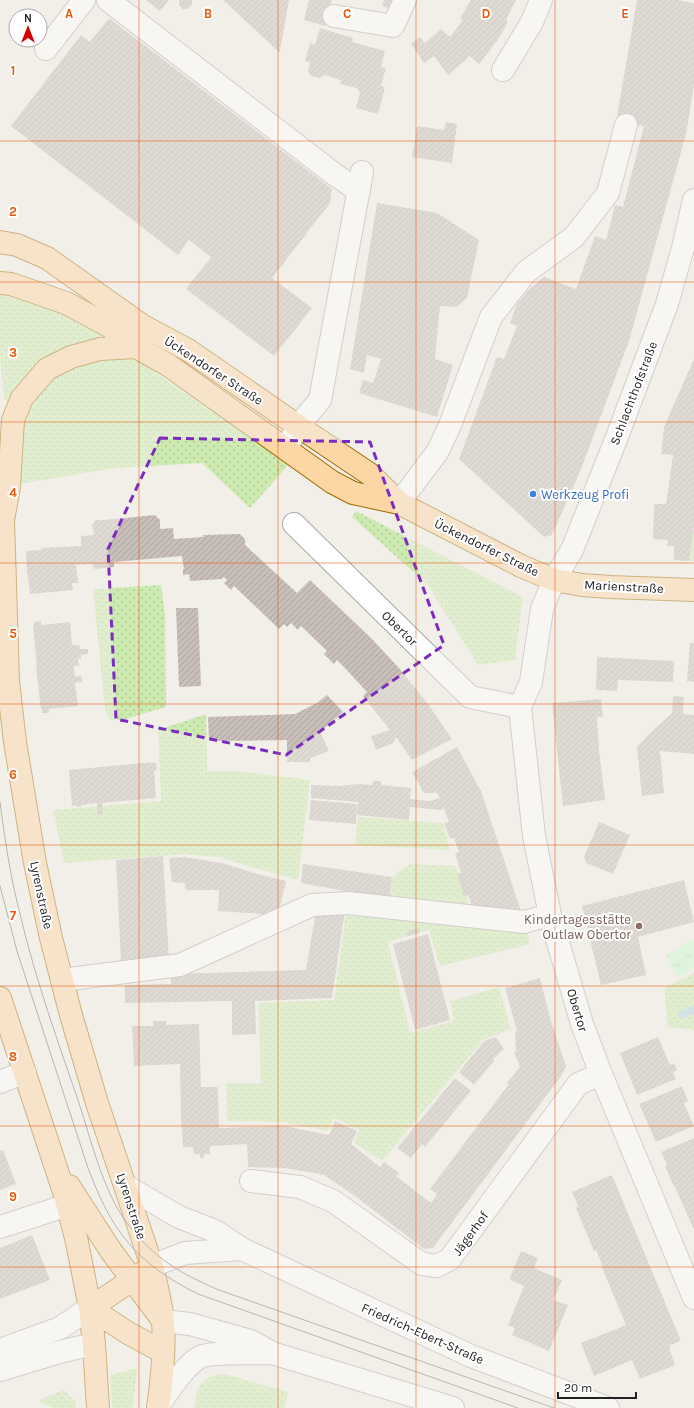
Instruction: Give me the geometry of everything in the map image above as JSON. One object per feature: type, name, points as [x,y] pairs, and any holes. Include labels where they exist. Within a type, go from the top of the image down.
[{"type":"main road","name":"Ückendorfer Straße","points":[[0,242],[17,245],[47,258],[143,326],[188,350],[371,475],[399,502]]},
{"type":"main road","name":"Ückendorfer Straße","points":[[0,283],[10,284],[66,303],[109,326],[136,347],[168,365],[332,482],[353,492],[399,502],[521,566],[554,580]]},
{"type":"main road","points":[[1,515],[9,487],[13,420],[22,398],[47,370],[71,357],[100,349],[136,347]]},
{"type":"main road","name":"Lyrenstraße","points":[[1,515],[8,681],[15,742],[35,863],[51,938],[97,1103],[152,1266],[158,1291],[163,1321],[163,1352],[158,1407]]},
{"type":"main road","name":"Marienstraße","points":[[554,580],[582,585],[694,590]]},
{"type":"main road","points":[[0,998],[68,1205],[77,1242],[90,1308],[98,1408]]},
{"type":"main road","points":[[55,1164],[111,1252],[163,1321],[94,1344]]},
{"type":"main road","points":[[90,1308],[152,1266]]},
{"type":"main road","points":[[90,1308],[128,1333],[163,1352]]},
{"type":"street","points":[[46,49],[84,0]]},
{"type":"street","points":[[108,0],[334,174],[361,181],[320,400],[298,426],[286,449]]},
{"type":"street","points":[[334,16],[393,26],[404,0]]},
{"type":"street","points":[[503,70],[532,22],[542,0]]},
{"type":"street","points":[[399,502],[438,451],[450,425],[491,317],[526,272],[574,237],[608,193],[626,125]]},
{"type":"street","name":"Schlachthofstraße","points":[[554,580],[572,550],[617,437],[667,304],[683,248],[694,200]]},
{"type":"street","name":"Obertor","points":[[294,524],[470,696],[520,707]]},
{"type":"street","name":"Obertor","points":[[554,580],[542,609],[531,682],[520,707],[534,836],[550,915],[582,1024],[601,1074],[694,1298]]},
{"type":"street","points":[[62,980],[180,965],[312,905],[348,903],[524,922],[550,915]]},
{"type":"street","points":[[0,1082],[25,1072]]},
{"type":"street","name":"Jägerhof","points":[[251,1181],[300,1187],[333,1202],[422,1264],[437,1266],[450,1259],[578,1084],[601,1074]]},
{"type":"street","name":"Friedrich-Ebert-Straße","points":[[126,1186],[179,1217],[215,1232],[242,1249],[471,1356],[608,1408]]},
{"type":"street","points":[[0,1227],[68,1205]]},
{"type":"street","name":"Friedrich-Ebert-Straße","points":[[152,1266],[185,1253],[242,1249]]},
{"type":"street","points":[[0,1350],[60,1328],[90,1308]]},
{"type":"street","points":[[163,1321],[190,1324],[251,1341],[272,1353],[453,1408]]},
{"type":"street","points":[[0,1370],[63,1351],[94,1344]]},
{"type":"street","points":[[158,1407],[189,1366],[201,1357],[220,1354],[272,1353]]},
{"type":"highlighted area","points":[[160,438],[370,442],[444,645],[286,755],[116,719],[108,549]]},
{"type":"green space","points":[[0,291],[55,306],[106,336],[147,367],[289,464],[250,508],[202,463],[114,468],[14,485],[22,420],[4,398],[0,359]]},
{"type":"green space","points":[[356,511],[523,597],[515,660],[478,665],[427,584],[352,517]]},
{"type":"green space","points":[[694,527],[694,561],[689,561]]},
{"type":"green space","points":[[161,585],[165,615],[166,707],[119,721],[110,719],[105,710],[93,589]]},
{"type":"green space","points":[[206,714],[207,771],[238,771],[310,780],[298,880],[217,857],[185,854],[64,863],[53,810],[161,801],[158,730]]},
{"type":"green space","points":[[358,817],[443,823],[450,850],[355,845]]},
{"type":"green space","points":[[410,864],[456,866],[470,908],[390,897],[392,877]]},
{"type":"green space","points":[[346,911],[527,930],[530,944],[440,966],[429,930],[388,942],[410,1033],[454,1021],[450,1001],[499,987],[511,1029],[483,1040],[382,1161],[354,1143],[359,1130],[334,1118],[328,1131],[283,1122],[227,1121],[226,1083],[261,1083],[258,1003],[334,1000]]},
{"type":"green space","points":[[694,939],[694,967],[679,978],[665,956]]},
{"type":"green space","points":[[694,973],[694,1030],[667,1027],[665,988]]},
{"type":"green space","points":[[137,1368],[133,1408],[112,1408],[110,1375]]},
{"type":"green space","points":[[225,1374],[288,1392],[284,1408],[194,1408],[196,1396],[202,1382],[211,1376]]},
{"type":"green space","points":[[64,1390],[75,1402],[76,1408],[53,1408],[41,1402],[41,1399]]},
{"type":"building","points":[[146,0],[169,0],[160,11]]},
{"type":"building","points":[[179,0],[192,0],[192,5],[188,9],[183,9],[179,5]]},
{"type":"building","points":[[223,0],[289,0],[280,51],[279,52]]},
{"type":"building","points":[[309,0],[332,0],[325,26],[304,20]]},
{"type":"building","points":[[384,0],[395,0],[391,9],[382,6]]},
{"type":"building","points":[[471,0],[516,0],[506,20],[508,22],[497,41],[479,64],[470,56],[448,75],[434,56],[424,63],[411,44],[420,37],[425,43],[441,29],[450,37],[463,20],[460,18]]},
{"type":"building","points":[[637,0],[677,0],[694,3],[694,85],[686,134],[629,341],[581,469],[552,535],[544,537],[459,459],[497,357],[504,359],[517,326],[510,323],[516,306],[528,290],[544,277],[576,289],[595,236],[606,240],[615,205],[623,207],[644,126],[616,122]]},
{"type":"building","points":[[109,18],[332,189],[330,203],[272,278],[312,308],[274,356],[186,289],[211,257],[189,240],[178,255],[11,126],[81,35],[90,42]]},
{"type":"building","points":[[320,28],[353,38],[352,42],[385,51],[381,67],[386,68],[381,86],[385,87],[378,114],[356,108],[360,93],[357,88],[340,84],[341,80],[325,75],[320,78],[311,76],[308,71],[310,62],[305,61],[310,43],[315,45]]},
{"type":"building","points":[[446,122],[457,124],[452,163],[412,157],[417,126],[444,130]]},
{"type":"building","points":[[377,203],[437,213],[479,240],[467,298],[456,307],[440,306],[435,359],[453,365],[437,417],[359,393],[363,380],[373,383],[381,359],[367,355],[364,373],[350,369]]},
{"type":"building","points":[[694,359],[694,527],[689,561],[674,560],[674,546],[667,546],[668,540],[653,539],[654,504],[666,504],[673,455],[661,454],[664,427]]},
{"type":"building","points":[[155,515],[160,520],[160,529],[173,528],[174,539],[203,537],[203,535],[240,534],[245,539],[245,545],[297,593],[310,580],[371,638],[398,667],[428,704],[452,739],[412,760],[396,737],[393,743],[376,750],[371,736],[390,730],[363,696],[367,692],[337,660],[334,664],[324,654],[327,651],[301,626],[298,630],[291,623],[287,627],[284,624],[279,629],[234,586],[231,590],[224,583],[227,580],[224,577],[222,579],[190,581],[189,574],[183,575],[184,569],[182,556],[114,562],[114,567],[94,569],[93,564],[76,565],[78,583],[72,583],[73,590],[30,594],[26,551],[41,550],[41,548],[81,546],[81,536],[94,535],[92,525],[96,520]]},
{"type":"building","points":[[176,608],[198,608],[201,686],[179,687]]},
{"type":"building","points":[[41,621],[41,625],[70,622],[72,645],[79,645],[80,649],[88,649],[88,654],[81,655],[81,659],[78,659],[79,666],[74,666],[75,677],[82,676],[82,682],[75,683],[78,706],[49,709],[49,713],[42,713],[36,667],[33,626],[34,622]]},
{"type":"building","points":[[690,643],[694,643],[694,682],[687,681]]},
{"type":"building","points":[[597,657],[674,661],[673,682],[618,680],[617,691],[596,690]]},
{"type":"building","points":[[327,695],[343,712],[320,732],[329,751],[310,758],[310,762],[287,762],[287,740],[209,741],[208,717],[295,714],[317,703]]},
{"type":"building","points":[[673,696],[684,697],[683,714],[694,715],[694,754],[660,751],[664,793],[642,796],[637,747],[672,713]]},
{"type":"building","points":[[601,699],[603,717],[597,717],[605,800],[563,806],[552,703]]},
{"type":"building","points":[[457,747],[481,791],[523,917],[474,911],[468,895],[464,896],[457,874],[461,873],[455,853],[459,852],[454,838],[450,839],[444,823],[449,822],[444,808],[441,810],[410,807],[409,820],[357,815],[358,802],[311,798],[311,785],[372,785],[373,781],[381,781],[381,785],[411,788],[410,799],[430,801],[440,798],[437,793],[424,793],[412,772]]},
{"type":"building","points":[[153,762],[156,763],[157,770],[154,770],[156,798],[102,803],[103,814],[98,815],[97,803],[81,805],[81,807],[77,807],[76,805],[72,806],[69,770]]},
{"type":"building","points":[[311,800],[357,804],[356,824],[309,820]]},
{"type":"building","points":[[599,822],[630,835],[613,874],[586,863],[584,857]]},
{"type":"building","points":[[163,856],[169,960],[121,963],[116,860]]},
{"type":"building","points":[[184,857],[222,863],[286,881],[278,915],[218,911],[219,890],[186,890],[185,883],[172,882],[169,858]]},
{"type":"building","points":[[303,864],[392,877],[389,899],[301,883]]},
{"type":"building","points":[[684,880],[694,922],[638,937],[646,975],[601,985],[582,906]]},
{"type":"building","points":[[345,910],[332,998],[255,1001],[256,1034],[232,1035],[232,1001],[125,1003],[125,985],[171,984],[171,974],[306,970],[315,917]]},
{"type":"building","points":[[419,928],[420,933],[408,936],[407,931]]},
{"type":"building","points":[[428,934],[450,1020],[415,1030],[393,944]]},
{"type":"building","points":[[540,978],[551,1021],[566,1066],[561,1076],[433,1248],[424,1249],[355,1196],[324,1175],[285,1168],[248,1167],[247,1144],[210,1146],[210,1154],[204,1154],[204,1158],[200,1158],[200,1154],[194,1154],[193,1147],[183,1147],[180,1064],[134,1066],[132,1026],[153,1026],[153,1021],[166,1021],[166,1025],[199,1024],[201,1087],[218,1087],[219,1128],[284,1126],[329,1135],[335,1121],[357,1131],[351,1144],[380,1167],[384,1162],[399,1173],[396,1176],[431,1203],[437,1194],[430,1189],[509,1084],[507,1083],[520,1067],[514,1052],[516,1051],[515,1032],[517,1031],[505,988]]},
{"type":"building","points":[[496,1037],[504,1049],[493,1059],[494,1061],[474,1085],[459,1072],[484,1041]]},
{"type":"building","points":[[658,1037],[670,1065],[674,1063],[677,1070],[673,1072],[676,1079],[637,1095],[620,1053]]},
{"type":"building","points":[[455,1078],[471,1091],[425,1147],[422,1144],[411,1158],[397,1148]]},
{"type":"building","points":[[682,1086],[688,1101],[684,1103],[694,1126],[656,1142],[639,1104]]},
{"type":"building","points":[[694,1138],[694,1230],[673,1185],[661,1152]]},
{"type":"building","points":[[3,1150],[16,1184],[0,1190],[0,1151]]},
{"type":"building","points":[[612,1175],[681,1341],[670,1345],[670,1351],[675,1365],[640,1379],[632,1360],[594,1376],[581,1343],[626,1325],[601,1265],[602,1264],[596,1250],[594,1251],[576,1208],[578,1206],[572,1192]]},
{"type":"building","points":[[32,1235],[50,1280],[0,1299],[0,1248]]},
{"type":"building","points":[[521,1251],[538,1258],[534,1268],[562,1280],[553,1300],[568,1305],[549,1351],[512,1335],[515,1328],[508,1325],[524,1286],[510,1280]]},
{"type":"waterway","points":[[682,1015],[694,1009]]},
{"type":"tram line","points":[[0,802],[14,889],[27,942],[40,988],[79,1103],[98,1165],[104,1181],[119,1210],[127,1223],[147,1246],[179,1271],[219,1290],[554,1408]]},
{"type":"tram line","points":[[0,886],[17,951],[88,1168],[97,1191],[117,1228],[142,1257],[176,1282],[198,1294],[518,1408]]},
{"type":"place","name":"Werkzeug Profi","points":[[533,494]]},
{"type":"place","name":"Kindertagesstätte Outlaw Obertor","points":[[639,926]]}]
